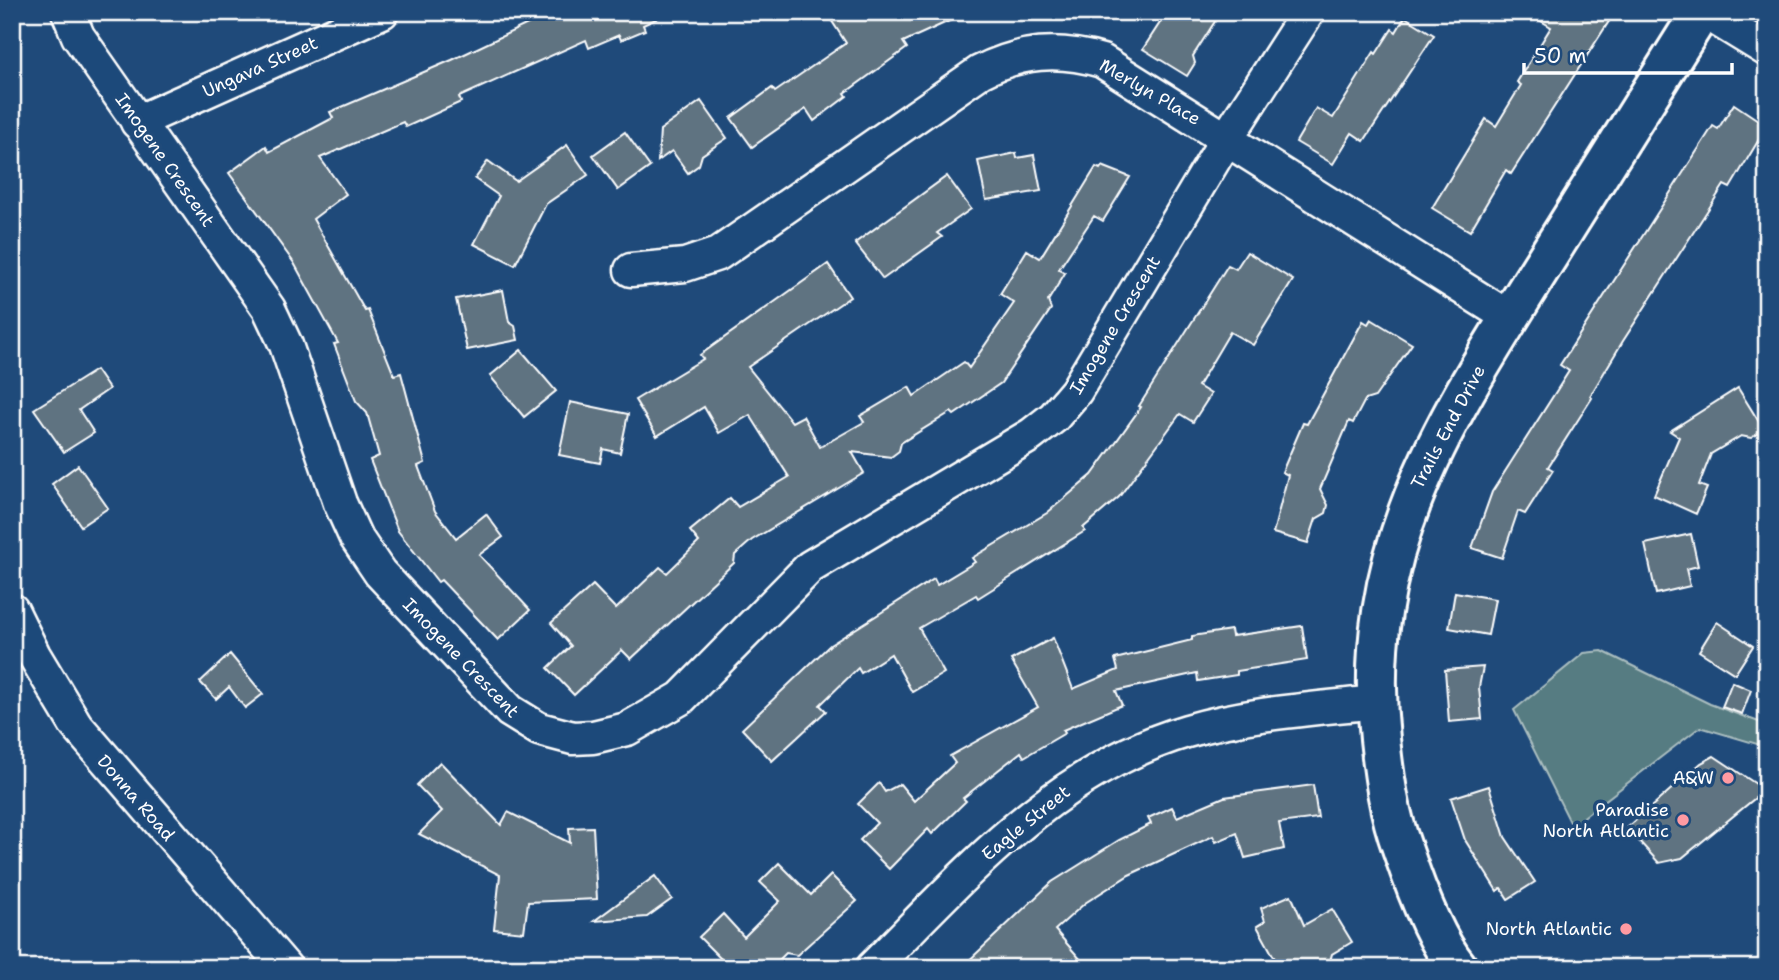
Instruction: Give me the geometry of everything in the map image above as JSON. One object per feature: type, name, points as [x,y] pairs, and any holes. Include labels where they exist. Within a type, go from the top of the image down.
[{"type":"street","name":"Imogene Crescent","points":[[68,12],[78,36],[269,309],[286,345],[340,503],[355,536],[380,573],[510,711],[539,729],[573,737],[593,737],[627,729],[681,698],[810,567],[1031,435],[1054,417],[1076,391],[1227,138],[1308,12]]},
{"type":"street","name":"Ungava Street","points":[[138,122],[382,12]]},
{"type":"street","points":[[1703,12],[1767,50]]},
{"type":"street","name":"Trails End Drive","points":[[1451,966],[1393,825],[1376,702],[1381,613],[1405,514],[1425,466],[1455,408],[1703,12]]},
{"type":"street","name":"Merlyn Place","points":[[631,271],[685,265],[718,254],[980,72],[1017,56],[1058,52],[1102,61],[1510,318]]},
{"type":"street","name":"Donna Road","points":[[12,610],[61,703],[88,741],[286,968]]},
{"type":"street","name":"Eagle Street","points":[[872,968],[1016,827],[1050,799],[1114,761],[1186,732],[1231,720],[1376,702]]},
{"type":"green space","points":[[1602,651],[1710,704],[1767,725],[1767,747],[1700,727],[1572,826],[1514,710],[1584,653]]},
{"type":"building","points":[[553,12],[671,12],[643,25],[645,30],[621,40],[619,35],[589,48],[586,40],[459,97],[461,102],[406,127],[403,122],[320,158],[346,194],[313,219],[365,311],[368,310],[394,375],[401,373],[425,463],[418,466],[435,511],[456,538],[486,514],[503,537],[479,555],[530,610],[498,640],[441,580],[438,582],[398,531],[370,460],[379,456],[367,413],[356,401],[334,344],[338,343],[294,263],[229,173],[266,146],[269,152],[333,118],[330,112],[452,60]]},
{"type":"building","points":[[826,12],[969,12],[903,42],[907,48],[845,93],[847,96],[814,121],[806,109],[752,147],[731,118],[772,88],[775,92],[846,43]]},
{"type":"building","points":[[1167,12],[1221,12],[1193,56],[1195,63],[1187,76],[1143,49]]},
{"type":"building","points":[[1526,12],[1615,12],[1511,174],[1506,170],[1470,231],[1432,208],[1486,119],[1496,126],[1521,85],[1517,82],[1551,27]]},
{"type":"building","points":[[1405,17],[1434,35],[1364,141],[1352,133],[1333,164],[1296,142],[1316,108],[1333,118],[1374,52],[1376,54],[1392,29],[1396,32]]},
{"type":"building","points":[[701,101],[727,138],[702,155],[699,165],[688,173],[672,151],[658,161],[660,130]]},
{"type":"building","points":[[1734,104],[1767,126],[1730,188],[1724,185],[1623,341],[1590,396],[1592,398],[1548,467],[1553,470],[1525,514],[1518,511],[1502,558],[1472,548],[1492,492],[1569,371],[1560,365],[1713,126],[1718,129]]},
{"type":"building","points":[[625,132],[650,167],[618,190],[593,155]]},
{"type":"building","points":[[567,145],[588,175],[546,204],[515,265],[474,244],[499,196],[475,179],[488,161],[516,181]]},
{"type":"building","points":[[1016,153],[1017,158],[1034,155],[1041,191],[986,200],[978,161]]},
{"type":"building","points":[[1102,166],[1130,177],[1103,221],[1094,216],[1059,269],[1065,273],[1048,301],[1051,309],[1001,383],[954,415],[951,412],[901,443],[899,451],[891,457],[852,452],[864,473],[752,540],[735,555],[734,563],[631,659],[622,650],[574,695],[548,668],[571,646],[551,623],[593,585],[616,609],[660,567],[667,573],[699,542],[690,531],[730,498],[738,507],[789,477],[750,415],[719,433],[704,407],[657,436],[635,400],[703,359],[700,355],[828,264],[850,297],[748,367],[792,422],[803,416],[820,447],[864,422],[860,416],[909,387],[914,396],[964,362],[969,368],[1014,303],[1000,294],[1027,250],[1040,258],[1096,167],[1100,169]]},
{"type":"building","points":[[947,176],[971,209],[937,233],[942,237],[883,279],[855,243]]},
{"type":"building","points":[[1247,252],[1293,280],[1253,345],[1230,332],[1198,386],[1211,394],[1193,422],[1180,414],[1119,497],[1083,528],[1085,531],[978,598],[976,595],[919,628],[944,673],[912,692],[891,654],[861,673],[858,668],[820,705],[826,711],[772,761],[742,729],[830,645],[934,579],[937,585],[975,562],[972,558],[1047,513],[1092,475],[1141,407],[1139,406],[1228,265],[1236,269]]},
{"type":"building","points":[[503,290],[509,322],[515,326],[518,340],[467,350],[456,299]]},
{"type":"building","points":[[1371,319],[1412,344],[1375,397],[1365,400],[1353,423],[1349,421],[1320,489],[1328,505],[1326,513],[1316,519],[1308,543],[1273,533],[1288,475],[1282,472],[1303,423],[1307,424],[1363,321],[1368,324]]},
{"type":"building","points":[[521,350],[556,391],[524,417],[490,376]]},
{"type":"building","points":[[96,370],[109,389],[79,410],[94,433],[64,452],[34,409]]},
{"type":"building","points":[[1738,388],[1764,430],[1751,438],[1741,436],[1711,454],[1699,485],[1707,488],[1696,514],[1654,495],[1679,437],[1670,431]]},
{"type":"building","points":[[570,402],[628,414],[620,453],[603,449],[600,463],[559,455]]},
{"type":"building","points":[[78,465],[108,508],[81,526],[52,484]]},
{"type":"building","points":[[1691,534],[1698,566],[1686,569],[1690,586],[1656,594],[1645,544]]},
{"type":"building","points":[[1455,592],[1495,599],[1488,635],[1449,628]]},
{"type":"building","points":[[1717,622],[1753,646],[1735,674],[1699,651]]},
{"type":"building","points":[[1302,626],[1307,660],[1237,671],[1237,675],[1198,681],[1197,673],[1116,691],[1122,705],[1063,730],[1065,733],[1024,757],[1021,752],[963,798],[966,801],[932,834],[928,829],[889,869],[860,840],[877,823],[858,804],[879,783],[885,792],[900,784],[914,801],[955,763],[950,756],[1038,707],[1011,660],[1053,638],[1073,689],[1118,670],[1115,659],[1192,640],[1192,636],[1231,630],[1232,636]]},
{"type":"building","points":[[230,654],[263,694],[245,708],[229,687],[216,699],[200,682]]},
{"type":"building","points":[[1483,667],[1479,687],[1482,719],[1449,722],[1445,670]]},
{"type":"building","points":[[1732,682],[1751,690],[1742,714],[1722,707]]},
{"type":"building","name":"Paradise North Atlantic","points":[[1714,756],[1765,790],[1682,858],[1659,863],[1627,828],[1701,763]]},
{"type":"building","points":[[440,762],[501,825],[508,812],[570,843],[569,828],[593,827],[597,899],[528,902],[524,932],[494,929],[500,875],[419,834],[442,811],[417,785]]},
{"type":"building","points":[[1313,785],[1318,818],[1279,823],[1284,849],[1245,858],[1237,833],[1216,842],[1213,836],[1129,875],[1085,903],[1055,930],[1088,968],[961,968],[1052,882],[1119,840],[1151,824],[1148,818],[1172,807],[1177,817],[1224,797]]},
{"type":"building","points":[[1489,786],[1505,837],[1535,882],[1508,899],[1501,888],[1497,891],[1465,840],[1451,798]]},
{"type":"building","points":[[779,863],[811,895],[831,875],[857,901],[797,955],[786,953],[771,968],[730,968],[699,937],[723,914],[744,937],[780,901],[760,882]]},
{"type":"building","points":[[655,876],[672,899],[647,917],[594,921]]},
{"type":"building","points":[[1291,895],[1304,925],[1332,909],[1352,942],[1332,954],[1328,968],[1280,968],[1257,926],[1265,921],[1261,908]]},
{"type":"place","name":"A&W","points":[[1728,778]]},
{"type":"place","name":"Paradise North Atlantic","points":[[1683,820]]},
{"type":"place","name":"North Atlantic","points":[[1626,929]]}]
